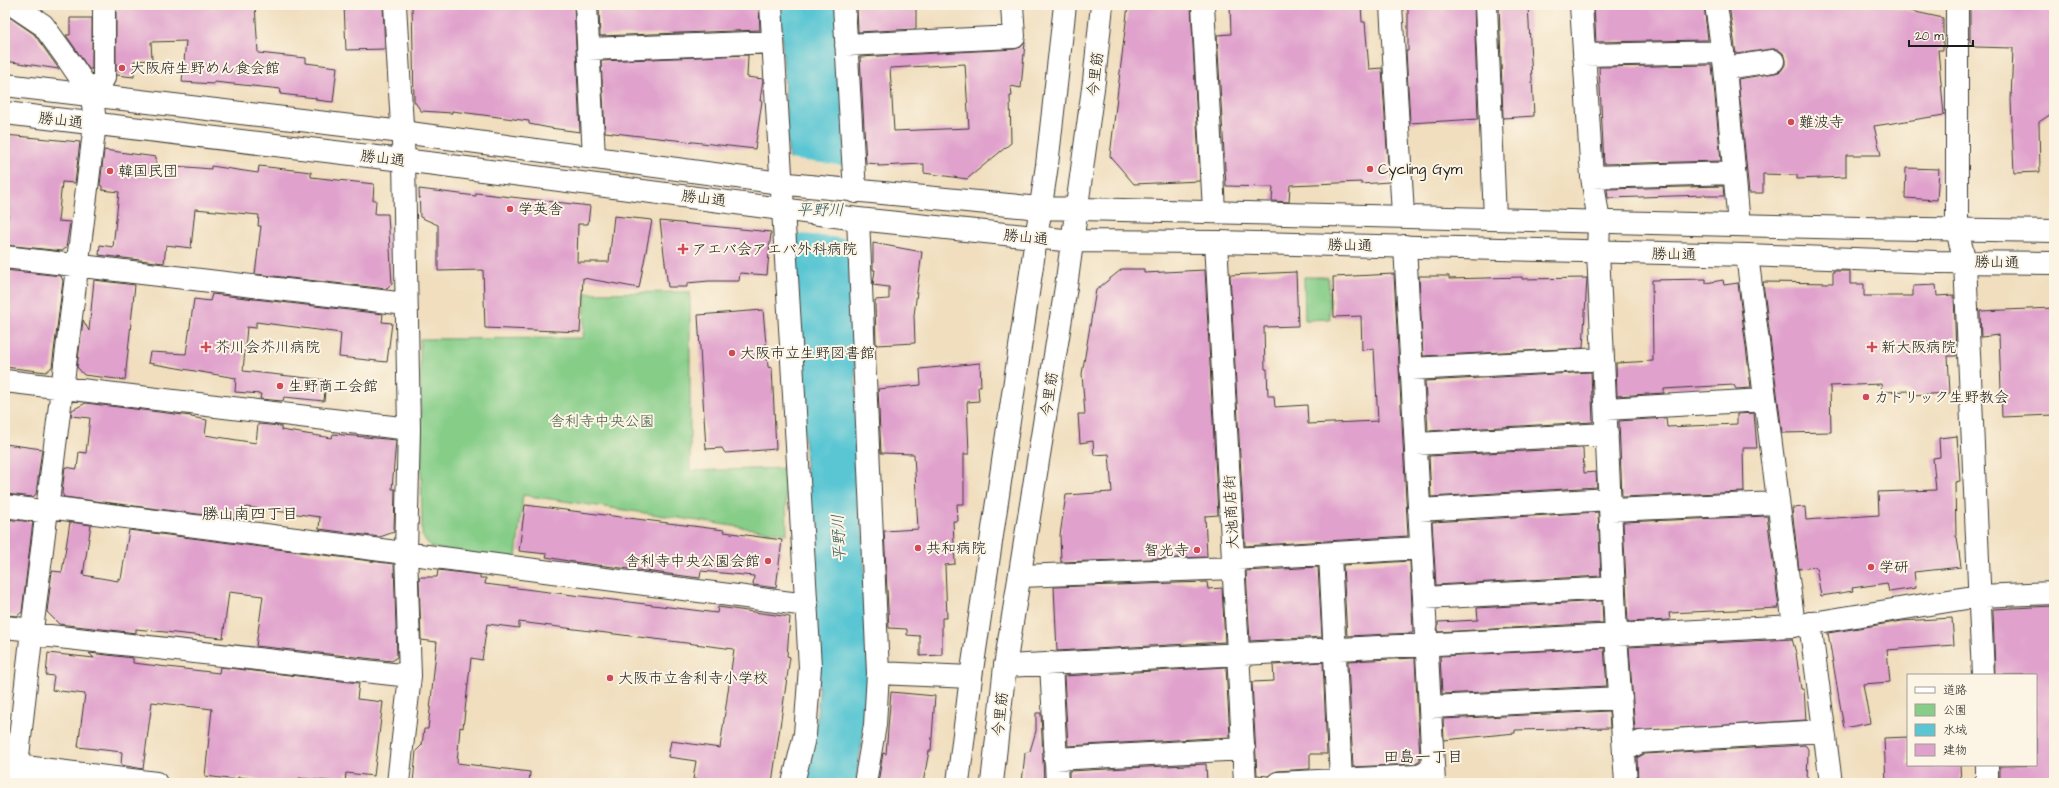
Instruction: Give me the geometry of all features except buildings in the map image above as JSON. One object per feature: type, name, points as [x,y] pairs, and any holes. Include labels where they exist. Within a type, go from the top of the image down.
[{"type":"street","points":[[13,5],[43,25],[92,95],[95,124],[64,389],[12,772],[156,783]]},
{"type":"street","points":[[92,95],[104,78],[104,5]]},
{"type":"street","points":[[396,5],[404,160],[409,429],[406,552],[410,676],[398,783]]},
{"type":"street","points":[[586,5],[594,157]]},
{"type":"street","points":[[771,5],[785,184],[810,667],[807,715],[802,750],[793,783]]},
{"type":"street","points":[[844,5],[852,191]]},
{"type":"street","points":[[846,45],[1014,37],[1012,5]]},
{"type":"street","points":[[958,783],[971,677],[1036,238],[1065,5]]},
{"type":"street","name":"今里筋","points":[[992,783],[1005,666],[1072,241],[1091,110],[1102,5]]},
{"type":"street","points":[[1203,5],[1214,211]]},
{"type":"street","points":[[1391,5],[1404,216]]},
{"type":"street","points":[[1486,5],[1495,218]]},
{"type":"street","points":[[1581,5],[1592,176],[1599,222],[1598,252],[1616,634],[1626,783]]},
{"type":"street","points":[[1716,5],[1724,60],[1739,225]]},
{"type":"street","points":[[1957,5],[1957,230],[1965,262],[1982,674]]},
{"type":"street","points":[[588,49],[773,42]]},
{"type":"street","points":[[1584,55],[1773,61]]},
{"type":"street","name":"勝山通","points":[[5,85],[402,132],[785,184],[1040,208],[1076,210],[1214,211],[1282,214],[1495,218],[1599,222],[2054,231]]},
{"type":"street","name":"勝山通","points":[[5,113],[404,160],[786,210],[1072,241],[1405,246],[1965,262],[2054,263]]},
{"type":"street","points":[[1592,176],[1734,173]]},
{"type":"street","points":[[854,218],[878,673],[875,725],[865,783]]},
{"type":"street","name":"大池商店街","points":[[1216,242],[1245,783]]},
{"type":"street","points":[[1278,783],[1434,775],[1405,246]]},
{"type":"street","points":[[1747,255],[1778,503],[1824,731],[1831,783]]},
{"type":"street","points":[[5,257],[79,264],[406,304]]},
{"type":"street","points":[[1411,368],[1604,359]]},
{"type":"street","points":[[5,381],[409,429]]},
{"type":"street","points":[[1606,409],[1764,400]]},
{"type":"street","points":[[1416,444],[1607,434]]},
{"type":"street","points":[[1419,510],[1610,505],[1778,503]]},
{"type":"street","points":[[5,506],[48,509],[406,552],[807,605]]},
{"type":"street","points":[[1020,576],[1234,564],[1330,554],[1421,548]]},
{"type":"street","points":[[1330,554],[1341,780]]},
{"type":"street","points":[[1424,598],[1614,588]]},
{"type":"street","points":[[1005,666],[1426,646],[1616,634],[1802,625],[1979,596],[2054,593]]},
{"type":"street","points":[[5,627],[32,632],[410,676]]},
{"type":"street","points":[[1051,664],[1057,783]]},
{"type":"street","points":[[878,673],[971,677]]},
{"type":"street","points":[[1430,707],[1621,698]]},
{"type":"street","points":[[1624,752],[1640,742],[1824,731]]},
{"type":"street","points":[[1055,759],[1244,749]]},
{"type":"street","points":[[1987,766],[1987,783]]},
{"type":"green space","points":[[1304,277],[1328,277],[1330,319],[1305,320]]},
{"type":"green space","name":"舎利寺中央公園","points":[[690,292],[690,471],[785,468],[787,534],[523,495],[516,559],[432,548],[422,536],[420,339],[583,338],[586,293]]},
{"type":"water","name":"平野川","points":[[780,5],[838,5],[870,684],[856,783],[804,783],[815,734],[819,695]]},
{"type":"pier","points":[[787,159],[848,166],[851,239],[791,233]]},
{"type":"place","name":"大阪府生野めん食会館","points":[[122,68]]},
{"type":"place","name":"難波寺","points":[[1791,122]]},
{"type":"place","name":"Cycling Gym","points":[[1370,169]]},
{"type":"place","name":"韓国民団","points":[[110,171]]},
{"type":"place","name":"学英舎","points":[[510,209]]},
{"type":"place","name":"アエバ会アエバ外科病院","points":[[683,249]]},
{"type":"place","name":"芥川会芥川病院","points":[[206,347]]},
{"type":"place","name":"新大阪病院","points":[[1872,347]]},
{"type":"place","name":"大阪市立生野図書館","points":[[732,353]]},
{"type":"place","name":"生野商工会館","points":[[280,386]]},
{"type":"place","name":"カトリック生野教会","points":[[1866,397]]},
{"type":"place","name":"共和病院","points":[[918,548]]},
{"type":"place","name":"智光寺","points":[[1197,550]]},
{"type":"place","name":"舎利寺中央公園会館","points":[[768,561]]},
{"type":"place","name":"学研","points":[[1871,567]]},
{"type":"place","name":"大阪市立舎利寺小学校","points":[[610,678]]},
{"type":"district","name":"勝山南四丁目","points":[[250,513]]},
{"type":"district","name":"田島一丁目","points":[[1423,756]]}]
